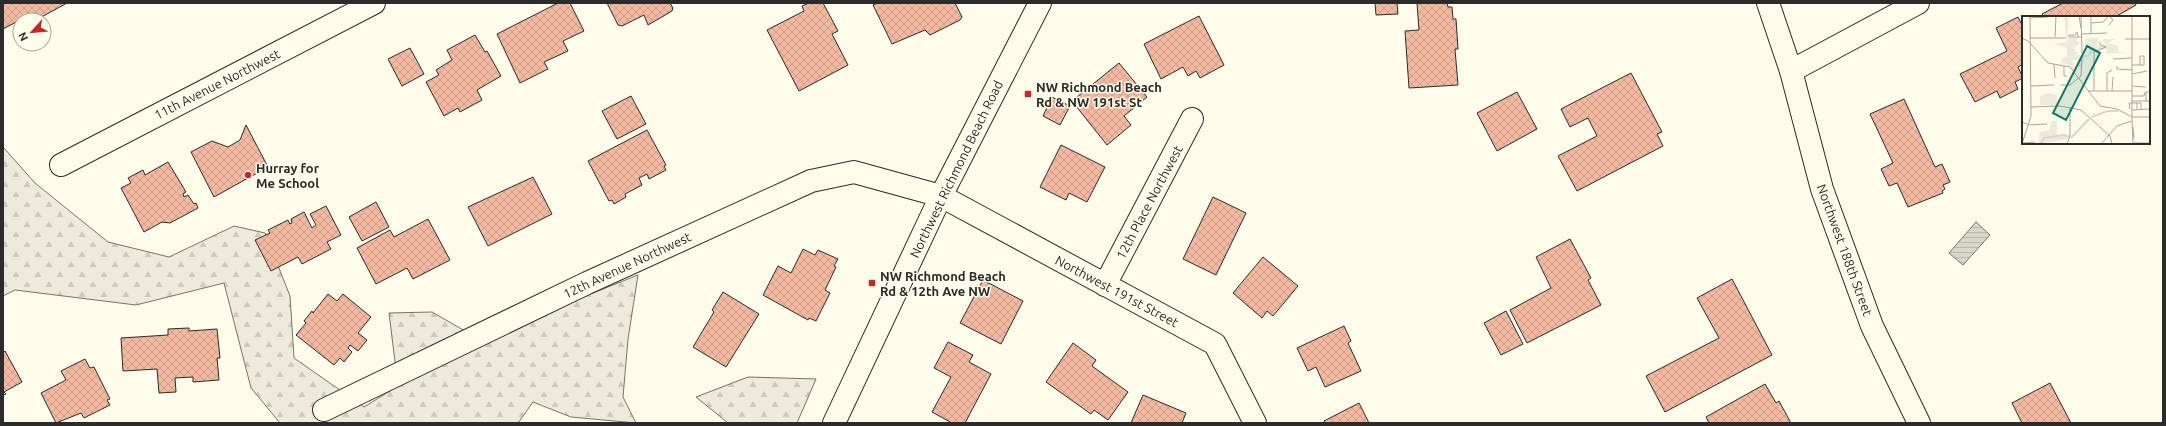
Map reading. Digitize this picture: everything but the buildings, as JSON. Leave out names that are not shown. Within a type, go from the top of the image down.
[{"type":"street","name":"11th Avenue Northwest","points":[[61,165],[374,3]]},
{"type":"street","name":"Northwest Richmond Beach Road","points":[[834,423],[941,196],[1040,3]]},
{"type":"street","name":"Northwest 188th Street","points":[[1768,3],[1791,71],[1822,189],[1870,318],[1919,423]]},
{"type":"street","points":[[1791,71],[1918,3]]},
{"type":"street","name":"12th Place Northwest","points":[[1105,285],[1192,120]]},
{"type":"street","name":"12th Avenue Northwest","points":[[324,410],[587,283],[810,181],[854,172],[941,196]]},
{"type":"street","name":"Northwest 191st Street","points":[[941,196],[1215,344],[1255,423]]},
{"type":"green space","points":[[3,147],[35,183],[108,242],[169,257],[234,226],[265,233],[290,296],[294,358],[364,407],[398,386],[389,313],[432,312],[486,343],[543,313],[638,275],[628,339],[623,397],[636,423],[571,417],[533,402],[518,423],[280,423],[251,388],[224,283],[136,305],[15,290],[3,296]]},
{"type":"green space","points":[[748,377],[816,379],[797,423],[728,423],[696,397]]},
{"type":"shaded area","points":[[1976,222],[1990,235],[1963,265],[1949,253]]},
{"type":"place","name":"NW Richmond Beach Rd & NW 191st St","points":[[1028,94]]},
{"type":"place","name":"Hurray for Me School","points":[[248,175]]},
{"type":"place","name":"NW Richmond Beach Rd & 12th Ave NW","points":[[872,283]]}]
